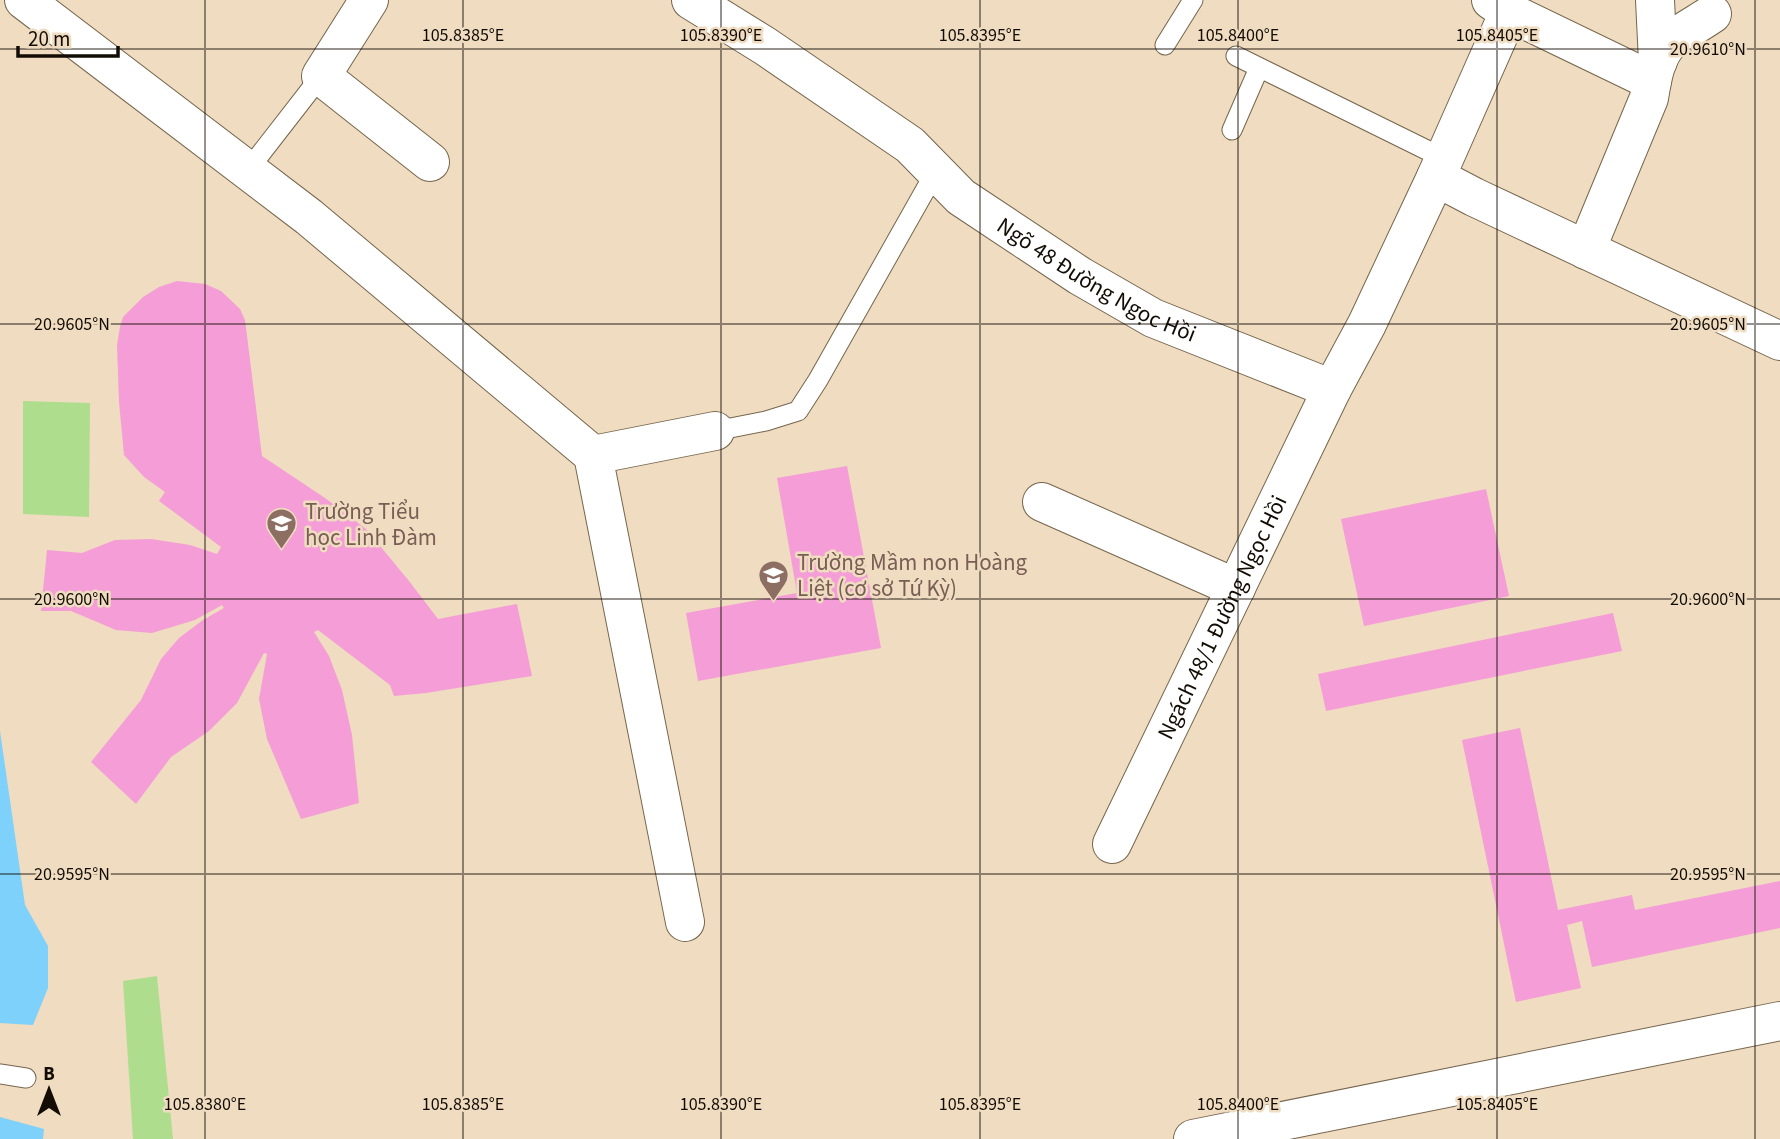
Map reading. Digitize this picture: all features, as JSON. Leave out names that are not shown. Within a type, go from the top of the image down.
[{"type":"street","points":[[24,0],[320,226],[593,455],[685,922]]},
{"type":"street","points":[[369,0],[321,76],[430,162]]},
{"type":"street","name":"Ngõ 48 Đường Ngọc Hồi","points":[[691,0],[765,46],[909,145],[961,197],[1080,276],[1153,318],[1332,389]]},
{"type":"street","points":[[1586,250],[1649,97],[1659,62],[1655,0]]},
{"type":"street","points":[[1332,389],[1367,324],[1440,167],[1500,6],[1659,62]]},
{"type":"street","points":[[1659,62],[1712,15]]},
{"type":"street","points":[[1440,167],[1474,197],[1780,341]]},
{"type":"street","name":"Ngách 48/1 Đường Ngọc Hồi","points":[[1112,844],[1332,389]]},
{"type":"street","points":[[593,455],[715,431]]},
{"type":"street","points":[[1042,502],[1236,588]]},
{"type":"street","points":[[1193,1139],[1780,1021]]},
{"type":"lane","points":[[1165,45],[1193,0]]},
{"type":"lane","points":[[1236,56],[1440,167]]},
{"type":"lane","points":[[1231,130],[1259,68]]},
{"type":"lane","points":[[248,170],[321,76]]},
{"type":"lane","points":[[715,431],[766,421],[798,411],[936,171]]},
{"type":"lane","points":[[0,1074],[26,1078]]},
{"type":"green space","points":[[23,401],[90,403],[89,517],[23,514]]},
{"type":"green space","points":[[157,976],[173,1139],[133,1139],[123,981]]},
{"type":"water","points":[[0,731],[25,905],[48,946],[48,988],[33,1025],[0,1023]]},
{"type":"water","points":[[0,1117],[44,1129],[43,1139],[0,1139]]},
{"type":"building","points":[[177,281],[205,284],[221,291],[240,309],[245,320],[262,456],[366,529],[438,619],[517,604],[532,676],[426,693],[394,696],[390,685],[318,630],[314,632],[329,656],[342,690],[352,735],[359,803],[301,819],[267,739],[259,699],[267,654],[264,653],[237,703],[209,731],[171,757],[136,804],[91,762],[141,700],[161,659],[179,638],[224,608],[222,605],[195,620],[152,633],[116,630],[71,611],[41,611],[47,550],[82,553],[115,540],[151,539],[190,545],[217,554],[221,547],[159,501],[165,492],[144,477],[124,455],[117,345],[123,317],[143,297],[159,287]]},
{"type":"building","points":[[847,466],[881,648],[698,681],[686,613],[797,593],[777,478]]},
{"type":"building","points":[[1486,489],[1509,596],[1364,626],[1341,519]]},
{"type":"building","points":[[1613,613],[1622,651],[1326,711],[1318,674]]},
{"type":"building","points":[[1520,728],[1558,910],[1632,895],[1635,910],[1780,881],[1780,928],[1592,967],[1582,921],[1567,925],[1581,988],[1516,1002],[1462,740]]},
{"type":"place","name":"Trường Tiểu học Linh Đàm","points":[[282,551]]},
{"type":"place","name":"Trường Mầm non Hoàng Liệt (cơ sở Tứ Kỳ)","points":[[774,602]]}]
